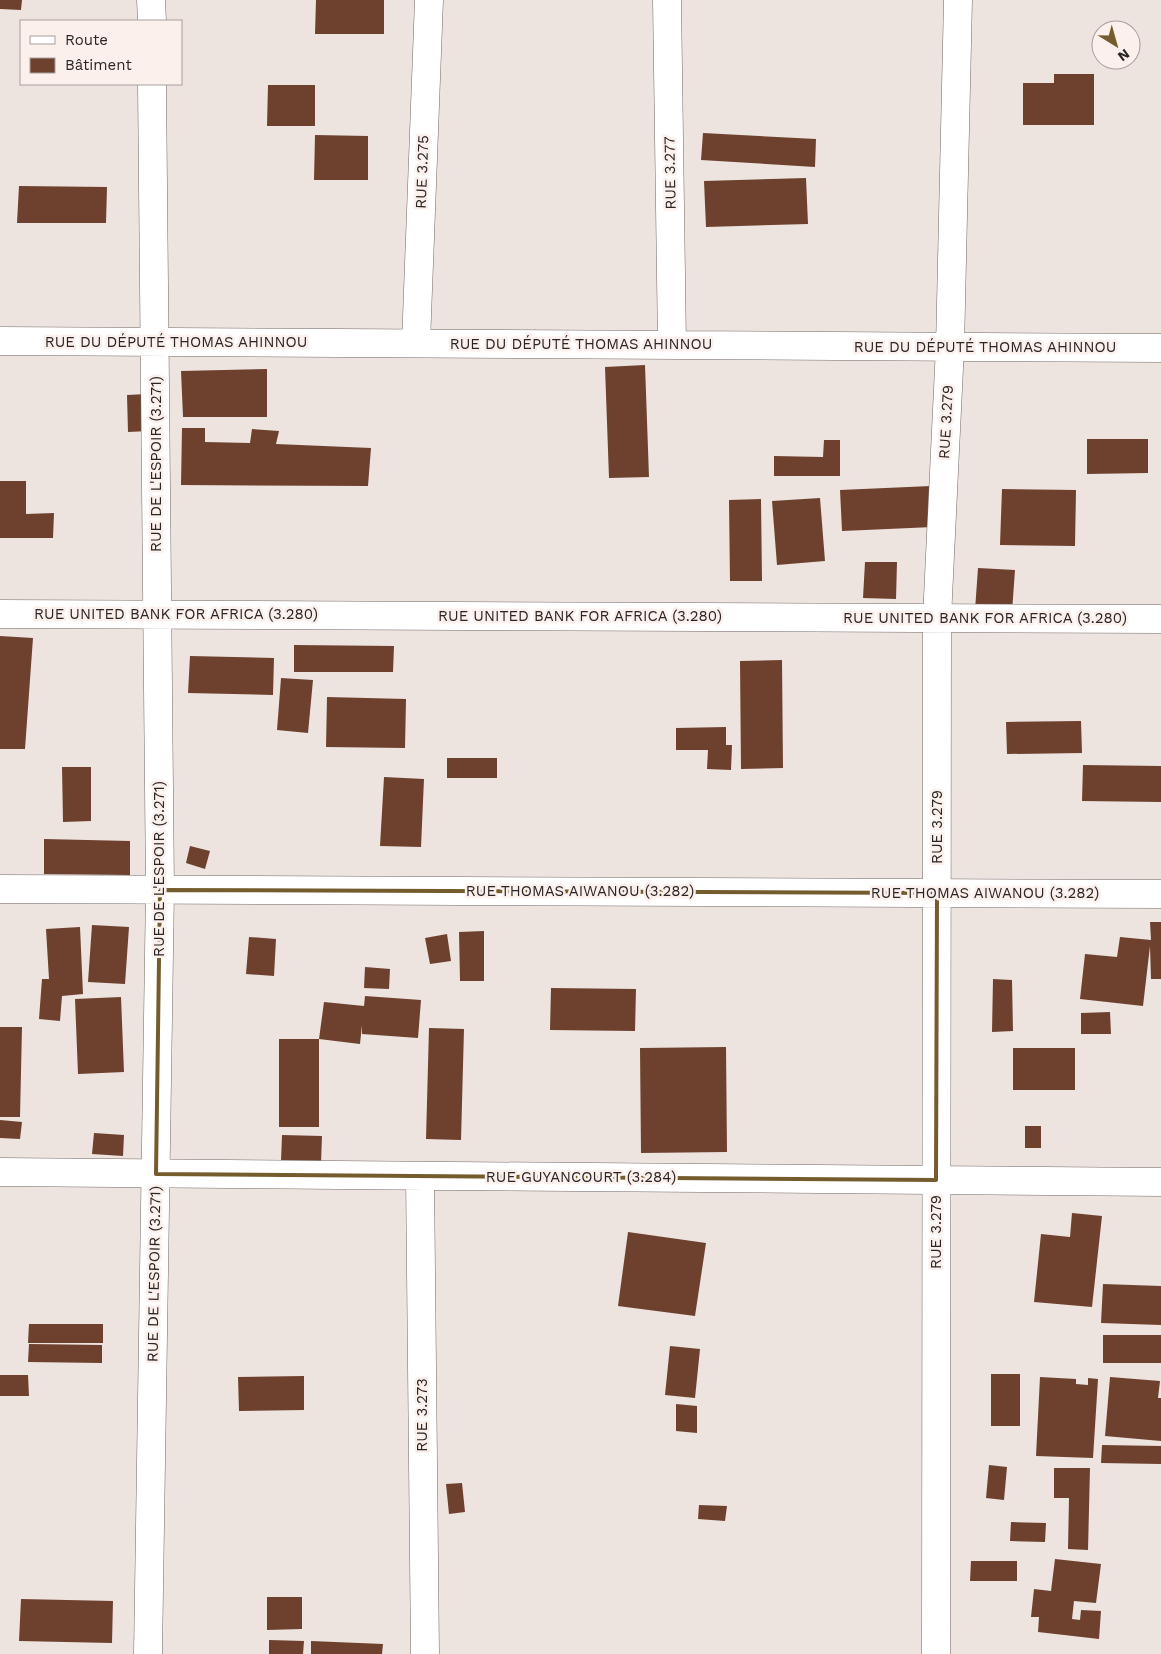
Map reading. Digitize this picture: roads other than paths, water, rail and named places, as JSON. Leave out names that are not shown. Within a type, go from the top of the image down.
[{"type":"street","points":[[151,0],[152,20]]},
{"type":"street","name":"RUE 3.275","points":[[416,343],[429,0]]},
{"type":"street","name":"RUE 3.277","points":[[667,0],[672,345]]},
{"type":"street","name":"RUE 3.279","points":[[936,1654],[937,618],[950,347],[958,0]]},
{"type":"street","name":"RUE DE L'ESPOIR (3.271)","points":[[148,1654],[160,890],[152,85]]},
{"type":"street","name":"RUE DU DÉPUTÉ THOMAS AHINNOU","points":[[0,341],[1161,348]]},
{"type":"street","name":"RUE UNITED BANK FOR AFRICA (3.280)","points":[[0,614],[1161,619]]},
{"type":"street","name":"RUE THOMAS AIWANOU (3.282)","points":[[0,889],[1161,894]]},
{"type":"street","name":"RUE GUYANCOURT (3.284)","points":[[0,1172],[1161,1182]]},
{"type":"street","name":"RUE 3.273","points":[[420,1176],[425,1654]]}]
